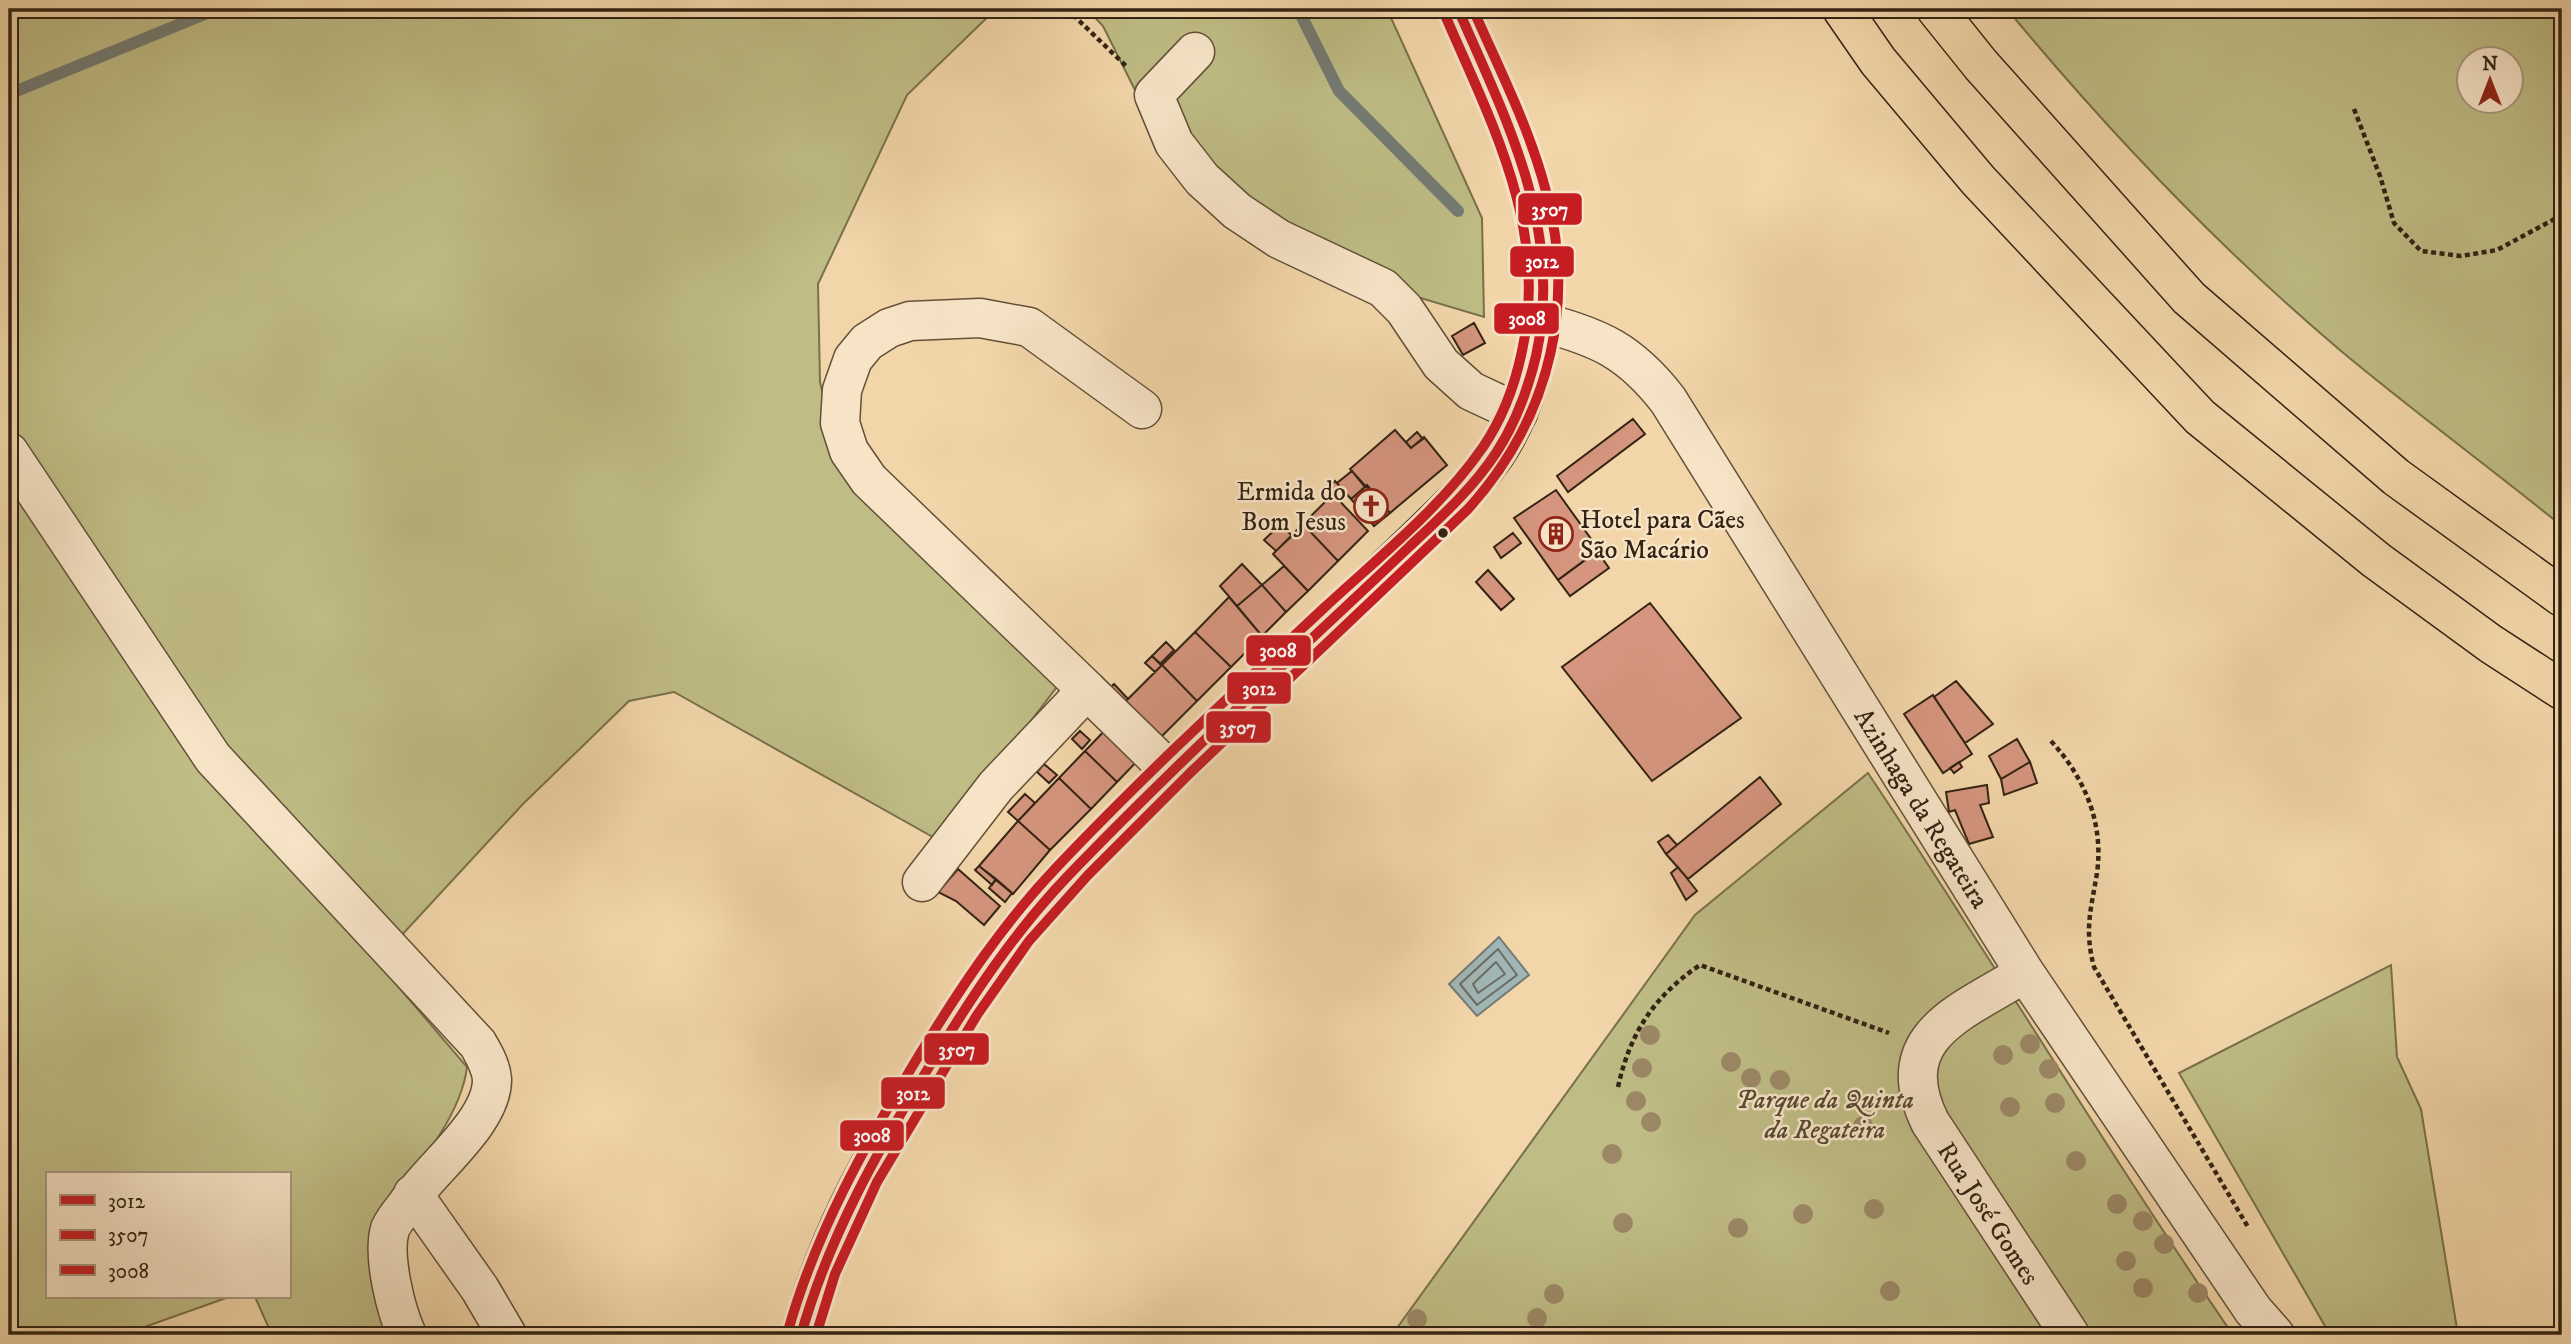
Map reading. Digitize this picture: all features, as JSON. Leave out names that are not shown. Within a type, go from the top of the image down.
[{"type":"main road","points":[[801,1335],[824,1263],[847,1208],[890,1128],[978,987],[1018,933],[1064,879],[1171,772],[1458,499],[1486,468],[1518,413],[1531,377],[1541,322],[1544,275],[1536,208],[1515,145],[1458,9]]},
{"type":"main road","points":[[1842,9],[1878,61],[1978,180],[2200,417],[2376,560],[2491,644],[2562,690]]},
{"type":"main road","points":[[1936,9],[1981,65],[2189,298],[2396,477],[2562,597]]},
{"type":"main road","points":[[2491,644],[2562,709]]},
{"type":"street","points":[[1195,52],[1154,94],[1174,143],[1202,179],[1237,211],[1279,239],[1383,288],[1404,309],[1441,364],[1471,391],[1518,413]]},
{"type":"street","points":[[1142,409],[1029,327],[980,318],[910,321],[889,328],[867,342],[853,359],[842,390],[840,422],[849,451],[869,480],[1171,772]]},
{"type":"street","name":"Azinhaga da Regateira","points":[[1541,322],[1592,336],[1618,350],[1648,374],[1668,400],[2025,973],[2253,1310],[2275,1335]]},
{"type":"street","points":[[9,452],[213,758],[478,1044],[489,1063],[492,1080],[488,1103],[413,1194],[390,1230],[390,1270],[400,1320],[407,1335]]},
{"type":"street","points":[[922,882],[996,786],[1087,690]]},
{"type":"street","name":"Rua José Gomes","points":[[2025,973],[1940,1027],[1924,1044],[1916,1069],[1919,1098],[1930,1122],[2070,1335]]},
{"type":"street","points":[[413,1194],[480,1289],[507,1335]]},
{"type":"path","points":[[1067,9],[1154,94]]},
{"type":"path","points":[[2354,109],[2380,176],[2394,223],[2421,251],[2461,256],[2497,250],[2562,215]]},
{"type":"path","points":[[2051,741],[2078,776],[2095,821],[2098,858],[2087,917],[2088,942],[2094,967],[2255,1238]]},
{"type":"path","points":[[1618,1087],[1624,1061],[1645,1015],[1677,981],[1700,965],[1890,1034]]},
{"type":"green space","points":[[9,9],[996,9],[907,95],[818,284],[820,382],[840,461],[1059,684],[940,841],[674,692],[629,701],[523,804],[400,937],[229,758],[9,436]]},
{"type":"green space","points":[[1087,9],[1387,9],[1482,218],[1484,317],[1357,279],[1166,152],[1103,26]]},
{"type":"green space","points":[[2007,9],[2562,9],[2562,526],[2368,373],[2296,312],[2208,230],[2085,99]]},
{"type":"green space","points":[[9,474],[337,915],[467,1067],[463,1087],[445,1127],[378,1218],[400,1335],[272,1335],[255,1298],[290,1298],[290,1172],[46,1172],[46,1298],[226,1298],[122,1335],[9,1335]]},
{"type":"green space","name":"Parque da Quinta da Regateira","points":[[1868,773],[2140,1196],[2233,1335],[1392,1335],[1695,915]]},
{"type":"green space","points":[[2391,965],[2397,1057],[2421,1109],[2458,1335],[2335,1335],[2325,1326],[2179,1073]]},
{"type":"water","points":[[1499,937],[1529,975],[1477,1016],[1449,984]]},
{"type":"building","points":[[1474,323],[1485,343],[1463,355],[1452,336]]},
{"type":"building","points":[[1633,419],[1645,434],[1568,492],[1557,476]]},
{"type":"building","points":[[1395,430],[1411,448],[1424,437],[1447,465],[1390,513],[1350,469]]},
{"type":"building","points":[[1417,432],[1423,439],[1411,448],[1406,442]]},
{"type":"building","points":[[1352,471],[1365,487],[1351,499],[1337,483]]},
{"type":"building","points":[[1335,481],[1342,489],[1335,495],[1328,488]]},
{"type":"building","name":"Ermida do Bom Jesus","points":[[1367,485],[1390,513],[1374,526],[1351,499]]},
{"type":"building","name":"Hotel para Cães São Macário","points":[[1556,490],[1599,550],[1558,580],[1514,518]]},
{"type":"building","points":[[1333,494],[1368,531],[1338,561],[1303,524]]},
{"type":"building","points":[[1281,524],[1292,536],[1276,551],[1264,540]]},
{"type":"building","points":[[1303,524],[1338,561],[1308,591],[1273,554]]},
{"type":"building","points":[[1513,533],[1521,543],[1501,558],[1494,547]]},
{"type":"building","points":[[1597,551],[1609,568],[1570,596],[1558,580]]},
{"type":"building","points":[[1242,564],[1262,585],[1237,606],[1220,586]]},
{"type":"building","points":[[1284,566],[1308,591],[1286,612],[1262,585]]},
{"type":"building","points":[[1488,570],[1514,599],[1501,610],[1476,582]]},
{"type":"building","points":[[1262,585],[1286,612],[1262,636],[1237,606]]},
{"type":"building","points":[[1229,597],[1262,636],[1231,667],[1195,632]]},
{"type":"building","points":[[1650,603],[1741,718],[1652,781],[1562,667]]},
{"type":"building","points":[[1195,632],[1231,667],[1197,701],[1162,665]]},
{"type":"building","points":[[1166,642],[1174,650],[1160,664],[1152,656]]},
{"type":"building","points":[[1152,656],[1162,665],[1155,672],[1145,663]]},
{"type":"building","points":[[1162,665],[1197,701],[1157,741],[1121,706]]},
{"type":"building","points":[[1956,681],[1993,724],[1965,743],[1934,697]]},
{"type":"building","points":[[1114,684],[1128,699],[1121,706],[1107,691]]},
{"type":"building","points":[[1933,695],[1972,754],[1943,773],[1904,714]]},
{"type":"building","points":[[1111,724],[1143,755],[1117,782],[1085,751]]},
{"type":"building","points":[[1080,731],[1090,740],[1082,749],[1072,739]]},
{"type":"building","points":[[2017,739],[2030,762],[2001,779],[1989,756]]},
{"type":"building","points":[[1085,751],[1117,782],[1091,809],[1059,778]]},
{"type":"building","points":[[1959,762],[1962,767],[1954,773],[1950,768]]},
{"type":"building","points":[[2030,762],[2037,783],[2004,795],[2001,779]]},
{"type":"building","points":[[1044,764],[1057,775],[1049,783],[1037,772]]},
{"type":"building","points":[[1760,777],[1781,804],[1688,879],[1666,854]]},
{"type":"building","points":[[1059,778],[1091,809],[1050,850],[1018,821]]},
{"type":"building","points":[[1987,785],[1989,803],[1980,805],[1993,837],[1969,844],[1955,810],[1949,812],[1946,792]]},
{"type":"building","points":[[1025,794],[1035,803],[1018,821],[1008,812]]},
{"type":"building","points":[[1018,821],[1050,850],[1013,894],[979,866]]},
{"type":"building","points":[[1668,835],[1677,845],[1666,854],[1658,842]]},
{"type":"building","points":[[979,866],[996,879],[992,885],[975,870]]},
{"type":"building","points":[[1678,867],[1697,891],[1686,900],[1671,873]]},
{"type":"building","points":[[958,869],[1000,906],[984,925],[956,901],[938,892]]},
{"type":"building","points":[[996,879],[1012,893],[1005,902],[989,888]]},
{"type":"waterway","points":[[9,94],[217,9]]},
{"type":"waterway","points":[[1298,9],[1339,91],[1458,211]]},
{"type":"transit line","name":"3012","points":[[801,1335],[825,1264],[873,1164],[909,1099],[960,1017],[1028,922],[1066,878],[1171,772],[1456,502],[1487,466],[1515,418],[1536,356],[1543,310],[1543,264],[1537,220],[1512,135],[1458,9]]},
{"type":"transit line","name":"3507","points":[[816,1335],[835,1274],[877,1182],[977,1015],[1029,941],[1088,875],[1190,773],[1468,509],[1497,473],[1520,435],[1538,395],[1550,354],[1557,311],[1558,267],[1553,222],[1535,155],[1473,9]]},
{"type":"transit line","name":"3008","points":[[788,1331],[799,1294],[827,1224],[861,1156],[949,1007],[1017,913],[1055,869],[1154,769],[1429,511],[1483,447],[1502,413],[1516,376],[1528,306],[1528,262],[1522,220],[1497,137],[1445,15]]},
{"type":"place","name":"Ermida do Bom Jesus","points":[[1371,506]]},
{"type":"place","name":"Hotel para Cães São Macário","points":[[1556,534]]}]
